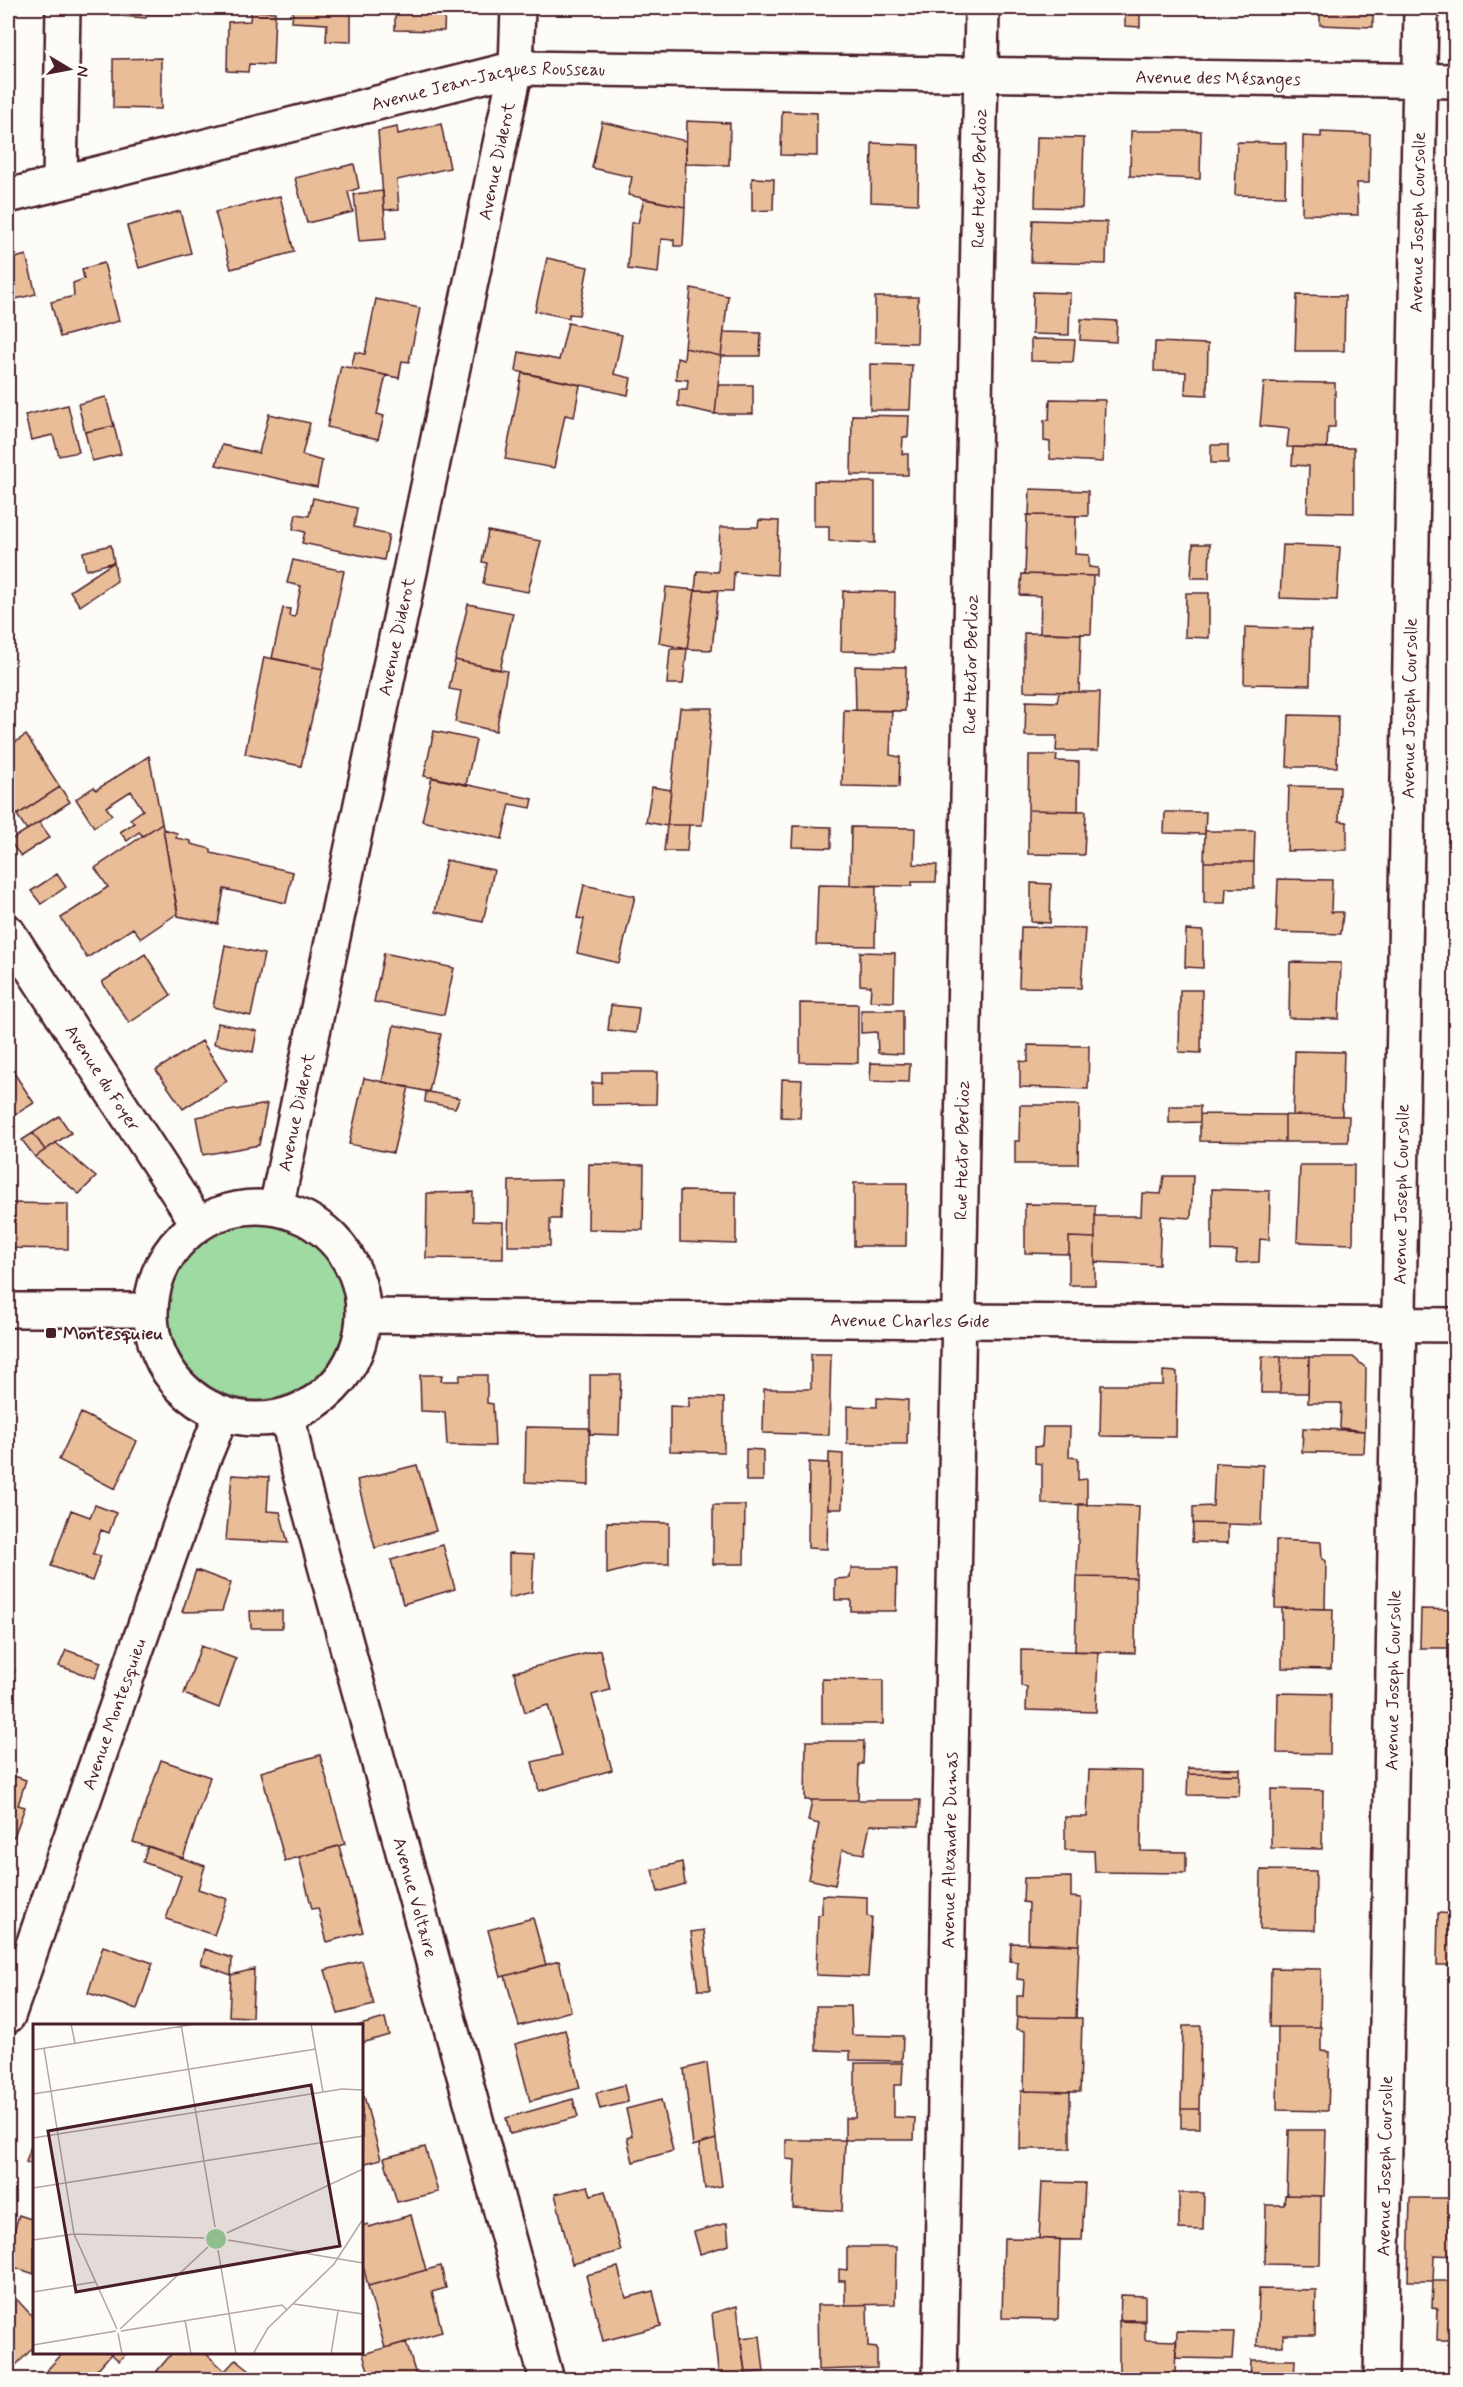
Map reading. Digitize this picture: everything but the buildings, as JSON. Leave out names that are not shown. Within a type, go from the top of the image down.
[{"type":"street","points":[[60,182],[63,8]]},
{"type":"street","name":"Avenue Diderot","points":[[276,1208],[516,68],[518,8]]},
{"type":"street","name":"Rue Hector Berlioz","points":[[959,1321],[982,8]]},
{"type":"street","name":"Avenue Joseph Coursolle","points":[[1381,2379],[1421,8]]},
{"type":"street","name":"Avenue Jean-Jacques Rousseau","points":[[8,196],[516,68],[980,75]]},
{"type":"street","name":"Avenue des Mésanges","points":[[980,75],[1455,81]]},
{"type":"street","name":"Avenue du Foyer","points":[[8,932],[198,1224]]},
{"type":"street","points":[[249,1206],[276,1208],[305,1217],[329,1235],[348,1258],[360,1286],[363,1316],[357,1348],[341,1378],[318,1401],[288,1416],[255,1420],[222,1414],[192,1398],[168,1374],[154,1343],[150,1310],[156,1276],[173,1247],[198,1224],[222,1212],[249,1206]]},
{"type":"street","points":[[8,1310],[150,1310]]},
{"type":"street","name":"Avenue Charles Gide","points":[[363,1316],[1455,1324]]},
{"type":"street","name":"Avenue Alexandre Dumas","points":[[940,2379],[959,1321]]},
{"type":"street","name":"Avenue Montesquieu","points":[[8,2016],[203,1460],[222,1414]]},
{"type":"street","name":"Avenue Voltaire","points":[[288,1416],[297,1463],[547,2379]]},
{"type":"green space","points":[[257,1224],[291,1231],[306,1239],[319,1250],[330,1263],[338,1278],[345,1312],[338,1346],[330,1361],[319,1374],[306,1385],[291,1393],[257,1400],[223,1393],[208,1385],[195,1374],[184,1361],[176,1346],[169,1312],[176,1278],[184,1263],[195,1250],[208,1239],[223,1231]]},
{"type":"place","name":"Montesquieu","points":[[51,1333]]}]
